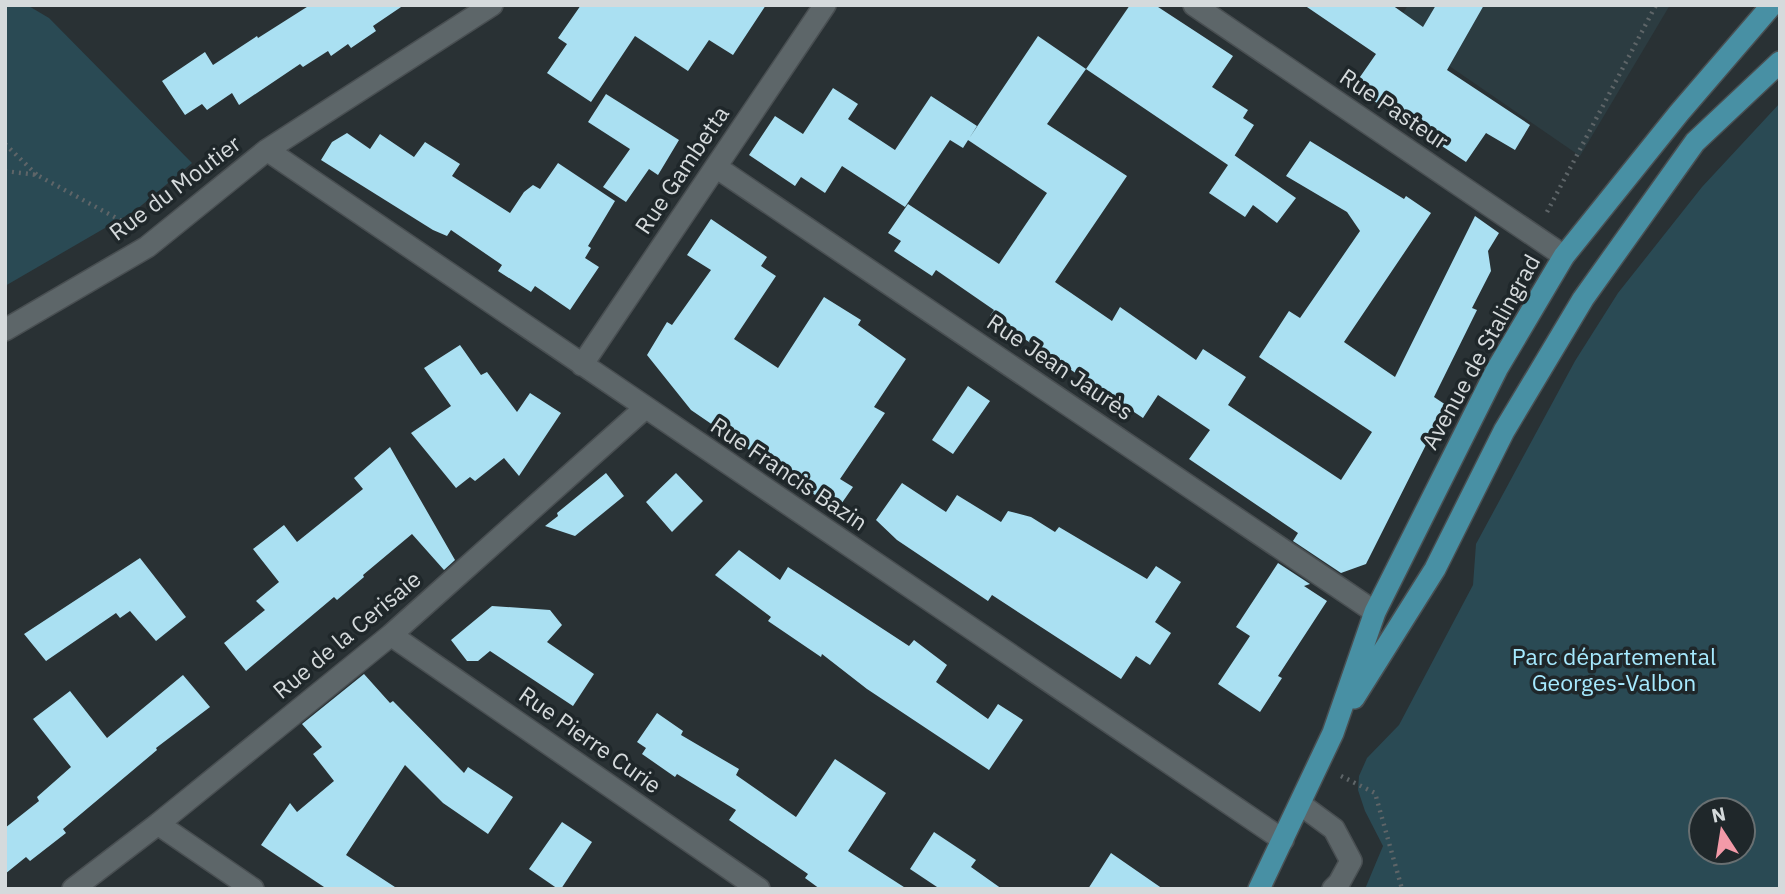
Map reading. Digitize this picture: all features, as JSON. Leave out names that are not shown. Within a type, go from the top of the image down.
[{"type":"main road","name":"Avenue de Stalingrad","points":[[1259,889],[1333,733],[1375,612],[1497,369],[1564,256],[1679,113],[1772,5]]},
{"type":"main road","name":"Avenue de Stalingrad","points":[[1333,733],[1435,569],[1504,431],[1583,299],[1695,142],[1780,62]]},
{"type":"street","name":"Rue du Moutier","points":[[5,330],[147,247],[267,150],[492,5]]},
{"type":"street","name":"Rue Gambetta","points":[[582,365],[825,5]]},
{"type":"street","name":"Rue Pasteur","points":[[1194,5],[1564,256]]},
{"type":"street","name":"Rue Francis Bazin","points":[[267,150],[1283,840]]},
{"type":"street","name":"Rue Jean Jaurès","points":[[716,167],[1375,612]]},
{"type":"street","name":"Rue de la Cerisaie","points":[[73,889],[158,824],[391,635],[645,408]]},
{"type":"street","name":"Rue Pierre Curie","points":[[391,635],[759,889]]},
{"type":"street","points":[[1300,804],[1334,829],[1351,860],[1339,883],[1332,889]]},
{"type":"street","points":[[158,824],[253,889]]},
{"type":"path","points":[[1534,236],[1656,5]]},
{"type":"path","points":[[5,144],[37,175],[131,227],[147,247]]},
{"type":"path","points":[[5,171],[37,175]]},
{"type":"path","points":[[1319,764],[1375,793],[1402,889]]},
{"type":"shaded area","points":[[1408,5],[1670,5],[1580,156],[1394,28]]},
{"type":"green space","points":[[5,5],[27,5],[49,18],[192,163],[136,210],[5,286]]},
{"type":"green space","name":"Parc départemental Georges-Valbon","points":[[1780,103],[1780,889],[1365,889],[1383,846],[1365,811],[1358,790],[1359,776],[1367,758],[1399,725],[1473,585],[1476,544],[1575,361],[1618,293],[1702,187]]},
{"type":"building","points":[[310,5],[404,5],[373,26],[376,31],[351,48],[348,44],[331,56],[328,51],[303,67],[300,64],[239,105],[232,93],[207,110],[202,104],[185,115],[162,81],[205,52],[213,65]]},
{"type":"building","points":[[581,5],[766,5],[733,55],[709,40],[688,71],[635,36],[591,102],[547,73],[567,44],[558,38]]},
{"type":"building","points":[[1130,5],[1155,5],[1233,56],[1212,87],[1248,110],[1243,118],[1254,125],[1235,155],[1296,198],[1277,223],[1253,205],[1245,217],[1209,193],[1228,165],[1086,69]]},
{"type":"building","points":[[1304,5],[1392,5],[1423,27],[1436,5],[1484,5],[1447,70],[1530,125],[1515,150],[1486,133],[1466,162],[1353,87],[1376,54]]},
{"type":"building","points":[[1038,36],[1086,69],[1047,124],[1127,176],[1055,282],[1112,321],[1120,307],[1196,360],[1203,349],[1246,377],[1228,405],[1341,480],[1372,432],[1259,357],[1289,311],[1300,318],[1360,231],[1347,212],[1286,176],[1310,141],[1431,213],[1344,342],[1395,377],[1475,216],[1499,233],[1488,251],[1491,271],[1472,308],[1477,310],[1434,397],[1446,405],[1366,564],[1341,573],[1293,541],[1298,533],[1189,459],[1210,430],[1158,395],[1143,418],[990,316],[994,310],[936,270],[932,276],[894,251],[901,241],[888,233],[908,204],[999,264],[1047,193],[968,140]]},
{"type":"building","points":[[833,88],[858,104],[848,119],[895,150],[931,96],[977,126],[963,148],[950,140],[905,207],[842,166],[825,193],[801,177],[795,186],[749,155],[775,116],[803,134]]},
{"type":"building","points":[[606,94],[679,140],[658,175],[649,169],[626,202],[603,187],[630,149],[588,122]]},
{"type":"building","points":[[347,133],[370,149],[380,134],[414,157],[425,142],[460,164],[452,176],[510,213],[524,192],[533,185],[540,189],[558,163],[615,201],[588,246],[591,248],[585,258],[599,267],[570,310],[535,286],[531,292],[498,271],[502,265],[451,230],[447,236],[433,230],[321,160],[332,142]]},
{"type":"building","points":[[711,219],[767,257],[761,266],[776,276],[734,339],[778,368],[824,297],[861,320],[858,325],[906,359],[874,407],[885,413],[840,479],[853,487],[837,510],[691,410],[647,355],[667,322],[672,325],[711,270],[687,255]]},
{"type":"building","points":[[460,345],[481,375],[487,372],[517,412],[530,393],[561,413],[519,476],[504,458],[475,481],[470,477],[456,488],[411,433],[451,406],[424,368]]},
{"type":"building","points":[[968,386],[990,401],[953,454],[932,440]]},
{"type":"building","points":[[390,447],[455,560],[444,570],[412,534],[337,600],[334,597],[246,671],[224,643],[265,610],[256,601],[279,582],[253,549],[284,525],[297,542],[363,489],[354,478]]},
{"type":"building","points":[[606,473],[624,496],[575,536],[545,526],[558,516],[557,513]]},
{"type":"building","points":[[676,473],[703,501],[672,532],[646,502]]},
{"type":"building","points":[[902,483],[946,512],[957,495],[1001,522],[1008,511],[1031,517],[1055,532],[1059,527],[1147,579],[1156,566],[1181,582],[1155,622],[1171,633],[1150,665],[1136,656],[1121,679],[992,595],[988,601],[897,540],[876,520]]},
{"type":"building","points":[[739,550],[780,580],[788,567],[909,646],[914,640],[947,665],[936,682],[988,719],[998,704],[1023,720],[989,770],[867,689],[822,654],[821,657],[768,621],[771,617],[715,575]]},
{"type":"building","points":[[140,558],[186,617],[156,641],[130,611],[120,618],[116,613],[46,661],[24,634]]},
{"type":"building","points":[[1278,563],[1310,584],[1304,586],[1327,601],[1278,676],[1282,678],[1260,712],[1218,684],[1250,636],[1236,627]]},
{"type":"building","points":[[492,606],[550,610],[562,625],[547,642],[594,674],[573,706],[490,651],[478,661],[467,661],[451,640]]},
{"type":"building","points":[[364,674],[390,703],[393,701],[464,773],[468,767],[513,797],[488,834],[443,803],[405,765],[346,855],[398,889],[327,889],[261,845],[290,803],[297,812],[334,781],[313,754],[322,747],[302,724]]},
{"type":"building","points":[[183,675],[210,707],[156,748],[157,750],[63,829],[66,833],[30,861],[26,857],[5,874],[5,828],[39,801],[37,797],[71,767],[33,719],[70,691],[107,738]]},
{"type":"building","points":[[657,713],[683,731],[681,735],[739,769],[736,775],[796,817],[835,759],[886,793],[848,851],[907,889],[820,889],[805,878],[808,874],[729,820],[736,810],[677,774],[675,777],[642,754],[646,748],[637,742]]},
{"type":"building","points":[[562,822],[592,842],[561,889],[558,889],[529,869]]},
{"type":"building","points":[[934,832],[976,860],[971,867],[1002,889],[940,889],[910,869]]},
{"type":"building","points":[[1111,853],[1163,889],[1088,889]]}]
